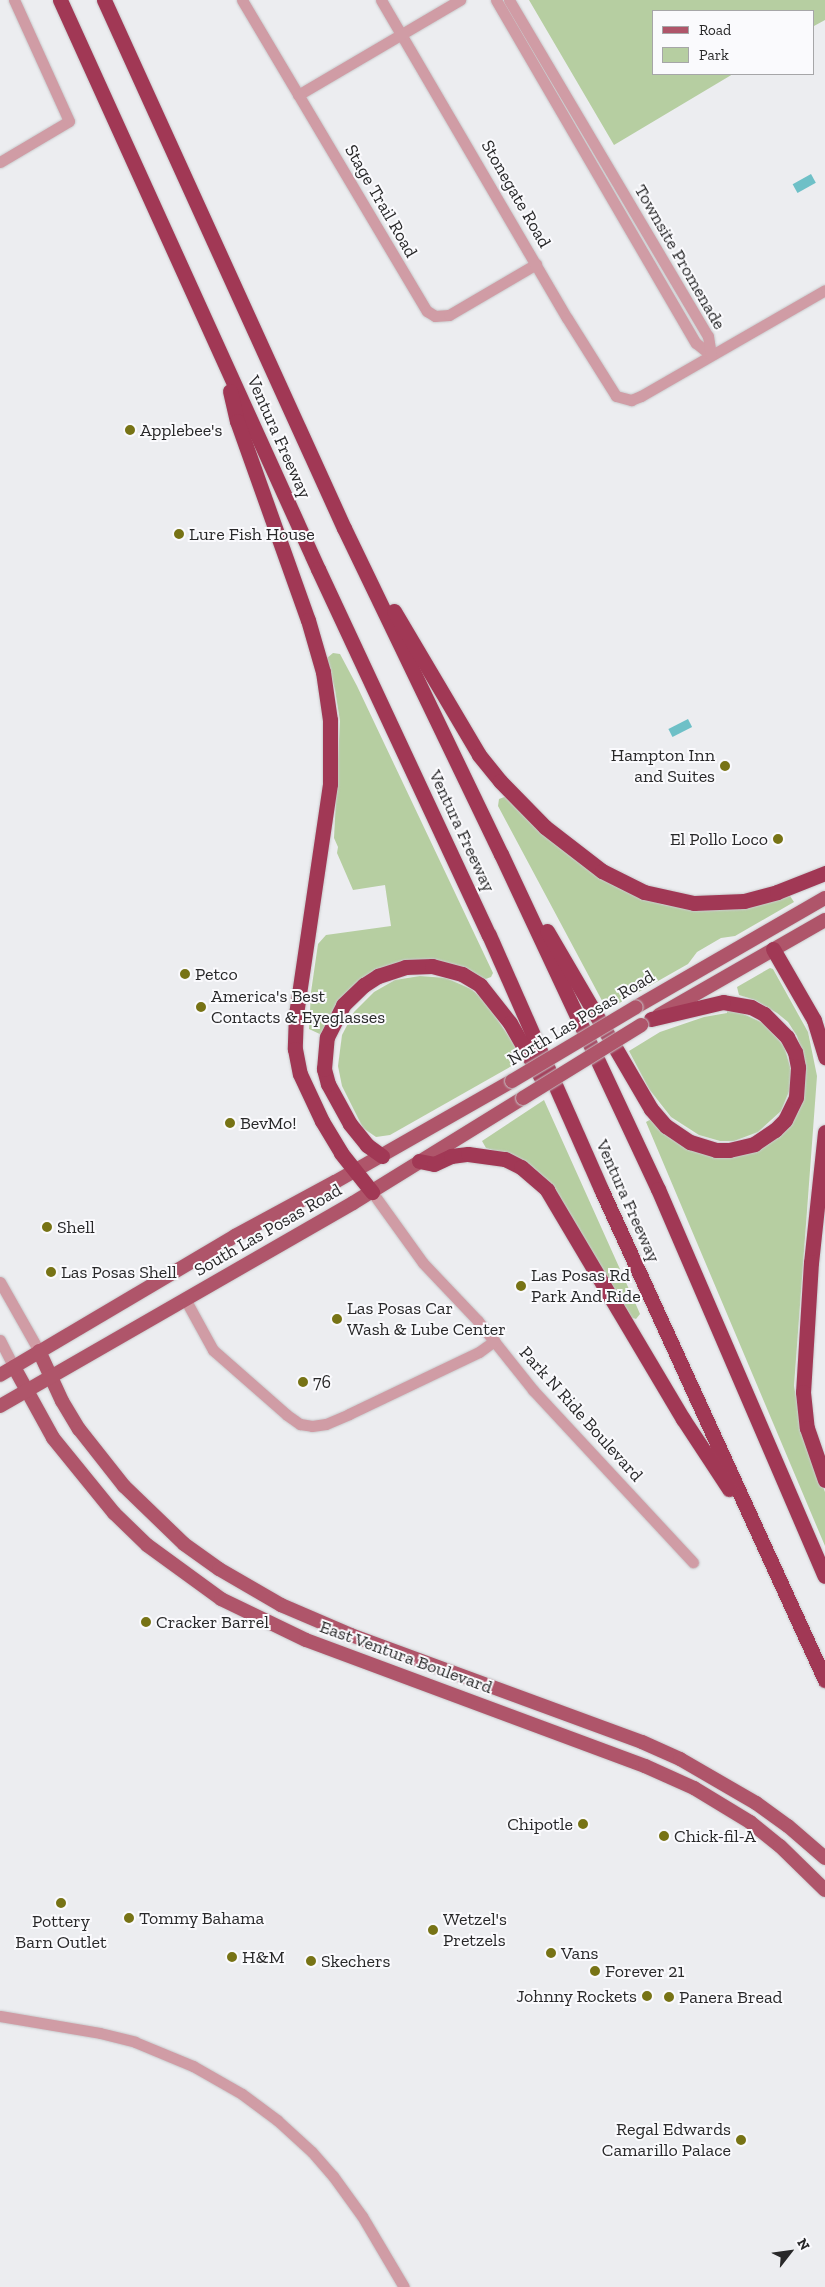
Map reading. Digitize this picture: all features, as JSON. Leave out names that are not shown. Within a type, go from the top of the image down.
[{"type":"highway","name":"Ventura Freeway","points":[[60,0],[318,569],[489,934],[601,1189],[825,1680]]},
{"type":"highway","name":"Ventura Freeway","points":[[104,0],[344,528],[501,854],[658,1188],[825,1576]]},
{"type":"highway","points":[[223,359],[237,421],[308,620],[327,692],[330,720],[330,784],[296,1013],[295,1049],[300,1074],[307,1094],[341,1153],[372,1192]]},
{"type":"highway","points":[[344,528],[479,755],[521,803],[574,851],[602,871],[644,892],[694,902],[727,903],[750,899],[777,892],[825,874]]},
{"type":"highway","points":[[501,854],[651,1109],[666,1126],[690,1142],[716,1150],[729,1150],[754,1144],[775,1130],[785,1120],[796,1097],[798,1066],[795,1052],[787,1037],[764,1014],[751,1007],[723,1002],[646,1022]]},
{"type":"highway","points":[[773,949],[814,1020],[825,1057]]},
{"type":"highway","points":[[382,1156],[358,1135],[328,1084],[324,1069],[327,1037],[343,1005],[364,985],[390,971],[405,967],[432,966],[462,974],[480,985],[495,1000],[529,1055],[601,1189]]},
{"type":"highway","points":[[825,1132],[811,1262],[803,1392],[807,1428],[825,1480]]},
{"type":"highway","points":[[419,1161],[434,1164],[451,1156],[468,1154],[505,1159],[521,1167],[547,1190],[683,1419],[755,1529]]},
{"type":"main road","name":"North Las Posas Road","points":[[356,1171],[825,898]]},
{"type":"main road","name":"North Las Posas Road","points":[[372,1192],[419,1161],[646,1022],[825,920]]},
{"type":"main road","points":[[764,934],[773,949]]},
{"type":"main road","name":"South Las Posas Road","points":[[0,1375],[228,1240],[356,1171]]},
{"type":"main road","name":"South Las Posas Road","points":[[0,1406],[372,1192]]},
{"type":"main road","name":"East Ventura Boulevard","points":[[39,1351],[79,1428],[124,1486],[184,1544],[219,1569],[281,1605],[351,1635],[642,1742],[680,1759],[756,1802],[788,1826],[825,1858]]},
{"type":"main road","name":"East Ventura Boulevard","points":[[14,1366],[53,1438],[114,1513],[147,1545],[221,1599],[310,1642],[645,1766],[694,1788],[750,1822],[780,1846],[825,1890]]},
{"type":"street","points":[[0,162],[70,121],[14,0]]},
{"type":"street","name":"Stage Trail Road","points":[[242,0],[427,311],[435,316],[449,315],[536,264]]},
{"type":"street","name":"Stonegate Road","points":[[381,0],[609,388],[616,396],[626,400],[641,396],[711,355]]},
{"type":"street","points":[[298,95],[460,0]]},
{"type":"street","name":"Townsite Promenade","points":[[496,0],[696,343],[711,355]]},
{"type":"street","name":"Townsite Promenade","points":[[509,0],[708,336],[711,355]]},
{"type":"street","points":[[711,355],[825,290]]},
{"type":"street","name":"Park N Ride Boulevard","points":[[372,1192],[423,1262],[494,1341],[538,1395],[693,1562]]},
{"type":"street","points":[[0,1282],[39,1351]]},
{"type":"street","points":[[185,1299],[214,1350],[287,1415],[300,1424],[312,1426],[326,1424],[349,1414],[479,1352],[494,1341]]},
{"type":"street","points":[[0,1340],[14,1366]]},
{"type":"street","points":[[0,2016],[135,2042],[193,2066],[242,2094],[278,2120],[312,2152],[333,2176],[362,2216],[404,2287]]},
{"type":"green space","points":[[529,0],[825,0],[825,20],[815,25],[815,10],[652,10],[652,75],[731,75],[614,145]]},
{"type":"green space","points":[[333,653],[340,654],[357,686],[493,973],[491,977],[483,980],[392,964],[324,1036],[309,1029],[311,992],[318,944],[326,935],[391,926],[385,885],[353,890],[337,853],[338,847],[334,838],[340,721],[327,658]]},
{"type":"green space","points":[[507,796],[635,896],[664,905],[704,911],[738,909],[790,896],[794,902],[735,936],[721,938],[697,952],[688,964],[607,1010],[498,806],[499,799]]},
{"type":"green space","points":[[770,968],[773,969],[808,1032],[817,1076],[794,1386],[802,1431],[825,1492],[825,1546],[646,1122],[653,1118],[735,1155],[749,1153],[769,1144],[790,1125],[799,1111],[806,1075],[805,1061],[797,1036],[788,1022],[777,1013],[755,1000],[739,995],[737,987]]},
{"type":"green space","points":[[420,976],[446,978],[471,989],[484,1000],[524,1059],[390,1135],[376,1137],[363,1128],[342,1086],[338,1066],[342,1035],[354,1012],[374,992],[395,980]]},
{"type":"green space","points":[[727,1010],[739,1012],[763,1023],[784,1046],[791,1070],[790,1089],[781,1111],[758,1132],[734,1141],[720,1141],[699,1135],[671,1117],[649,1089],[629,1051],[660,1032],[704,1017],[727,1013]]},
{"type":"green space","points":[[544,1100],[640,1314],[636,1319],[630,1317],[556,1192],[535,1169],[516,1157],[486,1148],[482,1141]]},
{"type":"water","points":[[811,174],[816,183],[797,193],[793,184]]},
{"type":"water","points":[[688,719],[692,727],[672,737],[668,729]]},
{"type":"place","name":"Applebee's","points":[[130,430]]},
{"type":"place","name":"Lure Fish House","points":[[179,534]]},
{"type":"place","name":"Hampton Inn and Suites","points":[[725,766]]},
{"type":"place","name":"El Pollo Loco","points":[[778,839]]},
{"type":"place","name":"Petco","points":[[185,974]]},
{"type":"place","name":"America's Best Contacts & Eyeglasses","points":[[201,1007]]},
{"type":"place","name":"BevMo!","points":[[230,1123]]},
{"type":"place","name":"Shell","points":[[47,1227]]},
{"type":"place","name":"Las Posas Shell","points":[[51,1272]]},
{"type":"place","name":"Las Posas Rd Park And Ride","points":[[521,1286]]},
{"type":"place","name":"Las Posas Car Wash & Lube Center","points":[[337,1319]]},
{"type":"place","name":"76","points":[[303,1382]]},
{"type":"place","name":"Cracker Barrel","points":[[146,1622]]},
{"type":"place","name":"Chipotle","points":[[583,1824]]},
{"type":"place","name":"Chick-fil-A","points":[[664,1836]]},
{"type":"place","name":"Pottery Barn Outlet","points":[[61,1903]]},
{"type":"place","name":"Tommy Bahama","points":[[129,1918]]},
{"type":"place","name":"Wetzel's Pretzels","points":[[433,1930]]},
{"type":"place","name":"Vans","points":[[551,1953]]},
{"type":"place","name":"H&M","points":[[232,1957]]},
{"type":"place","name":"Skechers","points":[[311,1961]]},
{"type":"place","name":"Forever 21","points":[[595,1971]]},
{"type":"place","name":"Johnny Rockets","points":[[647,1996]]},
{"type":"place","name":"Panera Bread","points":[[669,1997]]},
{"type":"place","name":"Regal Edwards Camarillo Palace","points":[[741,2140]]}]
